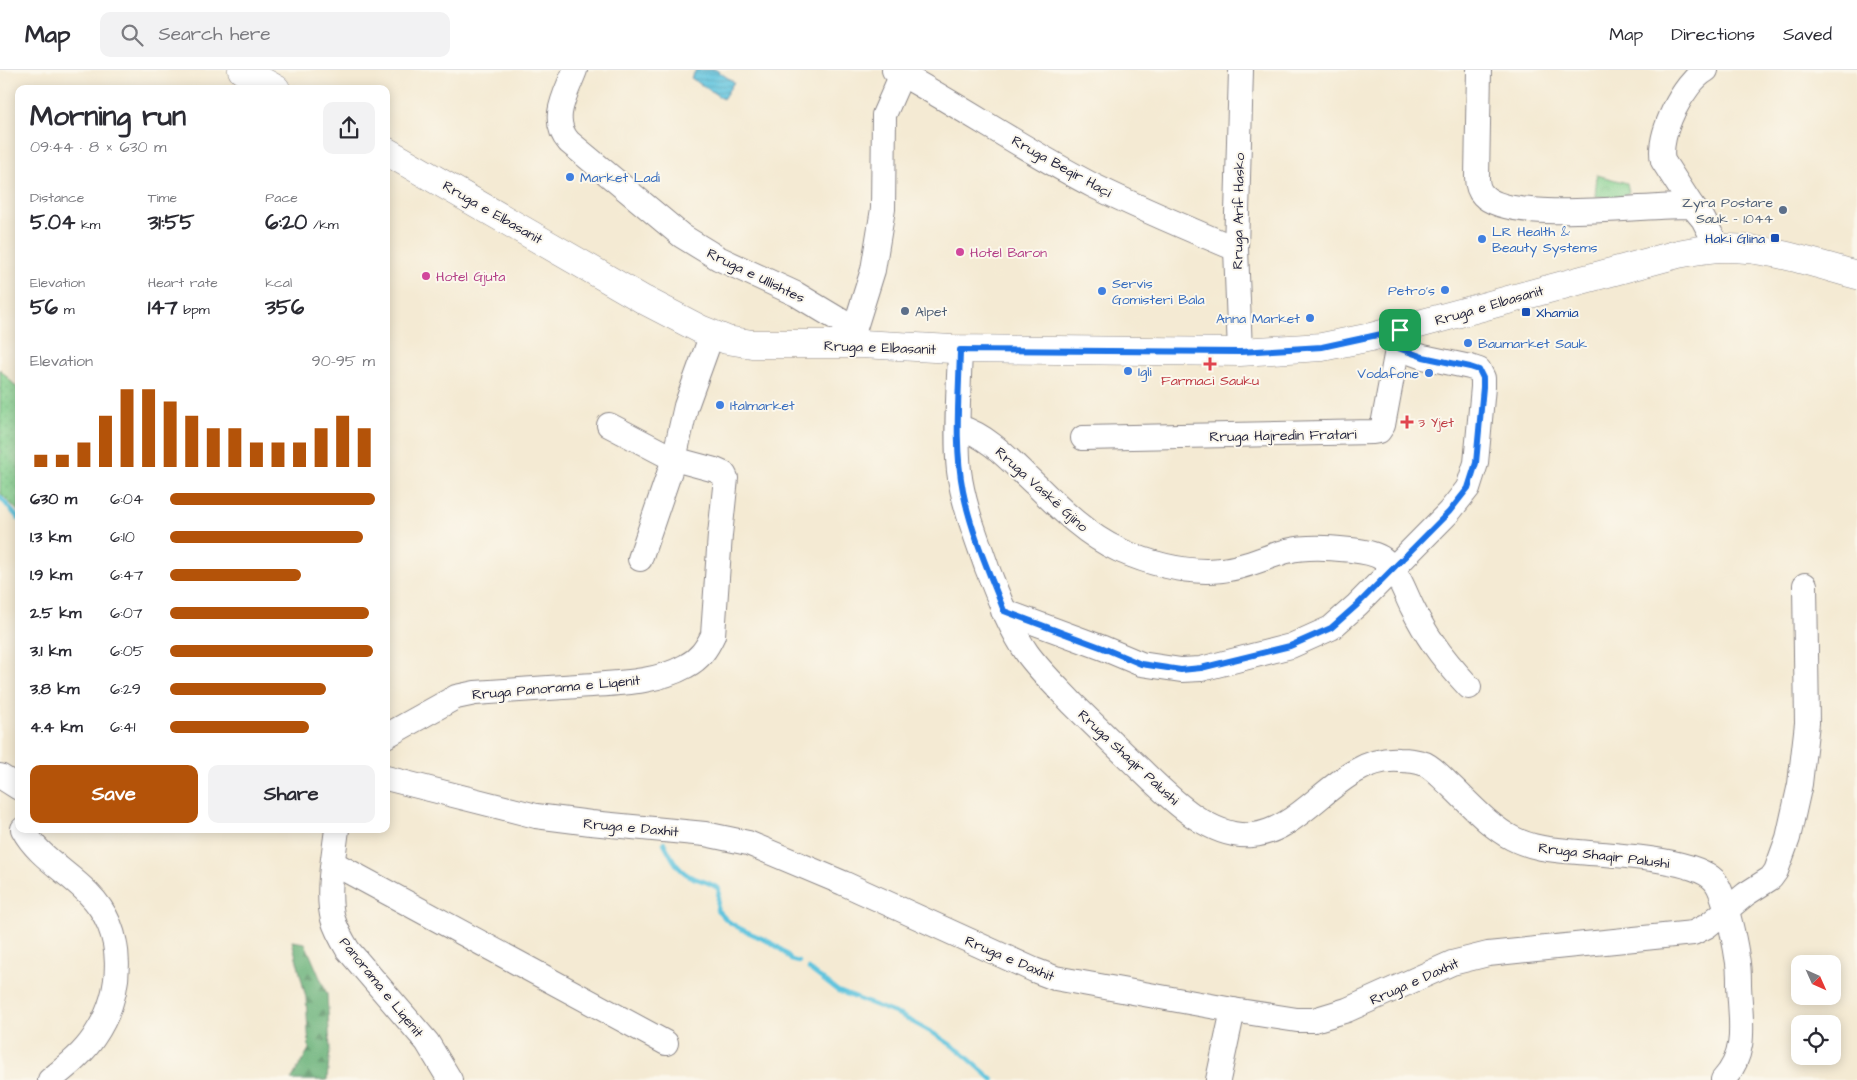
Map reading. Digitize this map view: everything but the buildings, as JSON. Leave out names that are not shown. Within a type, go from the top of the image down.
[{"type":"main road","points":[[242,70],[269,85]]},
{"type":"main road","name":"Rruga e Elbasanit","points":[[390,153],[644,300],[712,334],[728,340],[752,344],[857,339],[960,350],[1240,352],[1322,347],[1399,339],[1678,254],[1718,248],[1797,257],[1857,275]]},
{"type":"street","name":"Rruga e Ullishtes","points":[[575,70],[559,120],[564,136],[570,142],[682,236],[718,258],[796,294],[841,321],[857,339]]},
{"type":"street","name":"Rruga Arif Hasko","points":[[1240,352],[1236,249],[1241,70]]},
{"type":"street","points":[[1479,70],[1476,177],[1477,187],[1483,196],[1518,209],[1578,212],[1692,206]]},
{"type":"street","points":[[1706,70],[1689,84],[1674,109],[1661,152],[1663,161],[1692,206],[1703,219],[1718,248]]},
{"type":"street","points":[[857,339],[883,209],[884,115],[898,72]]},
{"type":"street","name":"Rruga Beqir Haçi","points":[[898,72],[1094,186],[1236,249]]},
{"type":"street","points":[[640,559],[674,459],[686,406],[712,334]]},
{"type":"street","points":[[1004,611],[1141,664],[1181,670],[1201,668],[1292,645],[1331,628],[1357,605],[1449,512],[1468,488],[1476,463],[1483,387],[1483,378],[1479,370],[1423,357],[1399,339]]},
{"type":"street","name":"Rruga Hajredin Fratari","points":[[1083,438],[1379,431],[1383,425],[1399,339]]},
{"type":"street","name":"Rruga Shaqir Palushi","points":[[960,350],[959,468],[963,493],[974,532],[1013,631],[1029,656],[1062,693],[1168,796],[1202,822],[1220,830],[1235,835],[1259,835],[1289,820],[1349,775],[1368,764],[1389,759],[1408,760],[1425,764],[1494,827],[1510,838],[1529,846],[1549,850],[1638,858],[1700,870],[1708,874],[1718,885],[1738,960],[1741,1044],[1734,1074]]},
{"type":"street","name":"Rruga Panorama e Liqenit","points":[[390,734],[456,697],[475,693],[634,682],[674,672],[687,666],[699,658],[707,648],[713,635],[726,478],[724,474],[715,470],[674,459],[609,425]]},
{"type":"street","name":"Rruga Vaskë Gjino","points":[[959,427],[971,430],[999,450],[1044,493],[1094,536],[1118,550],[1158,565],[1186,570],[1221,570],[1253,563],[1288,551],[1320,547],[1372,554],[1382,558],[1393,569],[1433,643],[1469,687]]},
{"type":"street","name":"Rruga e Daxhit","points":[[390,779],[536,816],[705,834],[748,843],[834,879],[1055,978],[1234,1010],[1297,1020],[1314,1020],[1347,1010],[1452,963],[1469,958],[1488,954],[1693,932],[1707,926],[1746,894],[1771,878],[1776,871],[1788,838],[1800,784],[1807,723],[1805,586]]},
{"type":"street","points":[[0,776],[15,785]]},
{"type":"street","points":[[26,833],[34,846],[87,892],[98,904],[107,918],[116,947],[115,985],[103,1022],[93,1039],[80,1054],[50,1080]]},
{"type":"street","name":"Panorama e Liqenit","points":[[337,833],[330,898],[333,917],[339,934],[348,950],[427,1042],[450,1080]]},
{"type":"street","points":[[333,862],[666,1043]]},
{"type":"street","points":[[1218,1080],[1234,1010]]},
{"type":"green space","points":[[1597,175],[1627,183],[1629,192],[1622,197],[1608,198],[1595,196]]},
{"type":"green space","points":[[0,369],[15,386],[15,508],[0,493]]},
{"type":"green space","points":[[292,941],[305,943],[327,994],[330,1049],[327,1080],[291,1080],[309,1049],[306,998]]},
{"type":"water","points":[[696,70],[716,70],[734,82],[723,99],[691,78]]},
{"type":"waterway","points":[[0,497],[15,514]]},
{"type":"waterway","points":[[664,843],[676,864],[684,872],[719,889],[717,910],[727,920],[744,931],[777,946],[791,960],[799,962]]},
{"type":"waterway","points":[[809,969],[838,991],[900,1015],[938,1036],[960,1051],[993,1080]]},
{"type":"place","name":"Market Ladi","points":[[570,177]]},
{"type":"place","name":"Zyra Postare Sauk - 1044","points":[[1783,210]]},
{"type":"place","name":"Haki Glina","points":[[1775,238]]},
{"type":"place","name":"LR Health & Beauty Systems","points":[[1482,239]]},
{"type":"place","name":"Hotel Baron","points":[[960,252]]},
{"type":"place","name":"Hotel Gjuta","points":[[426,276]]},
{"type":"place","name":"Petro's","points":[[1445,290]]},
{"type":"place","name":"Servis Gomisteri Bala","points":[[1102,291]]},
{"type":"place","name":"Alpet","points":[[905,311]]},
{"type":"place","name":"Xhamia","points":[[1526,312]]},
{"type":"place","name":"Anna Market","points":[[1310,318]]},
{"type":"place","name":"Baumarket Sauk","points":[[1468,343]]},
{"type":"place","name":"Farmaci Sauku","points":[[1210,364]]},
{"type":"place","name":"Igli","points":[[1128,371]]},
{"type":"place","name":"Vodafone","points":[[1429,373]]},
{"type":"place","name":"Italmarket","points":[[720,405]]},
{"type":"place","name":"3 Yjet","points":[[1407,422]]},
{"type":"route","points":[[1400,330],[1398,348],[1408,353],[1479,370],[1483,378],[1483,387],[1476,463],[1468,488],[1449,512],[1357,605],[1331,628],[1290,646],[1201,668],[1181,670],[1141,664],[1004,611],[974,532],[963,493],[959,468],[960,350],[1240,352],[1286,350],[1322,347],[1400,330]]}]
